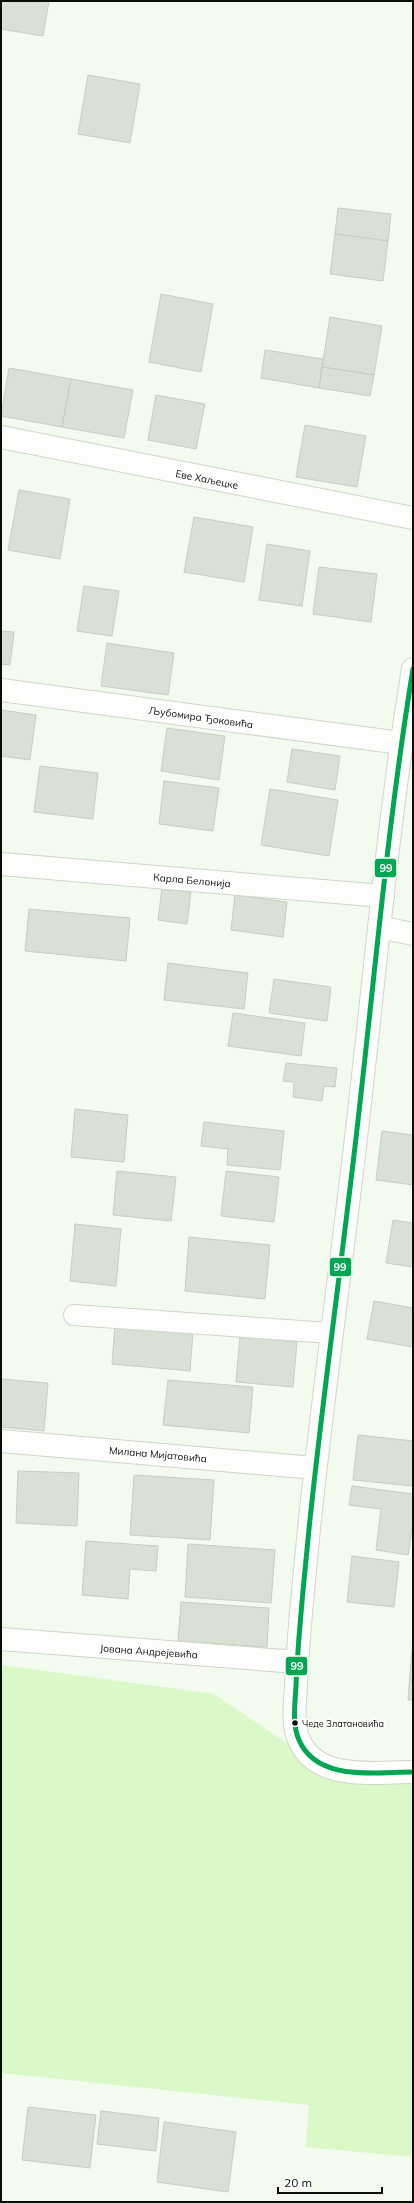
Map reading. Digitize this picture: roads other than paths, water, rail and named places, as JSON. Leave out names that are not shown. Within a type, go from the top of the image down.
[{"type":"street","name":"Еве Хаљецке","points":[[1,437],[413,518]]},
{"type":"street","points":[[413,669],[401,743],[378,927],[351,1180],[330,1333],[315,1468],[297,1662],[295,1717],[298,1738],[309,1758],[326,1768],[340,1771],[413,1772]]},
{"type":"street","name":"Љубомира Ђоковића","points":[[1,690],[401,743]]},
{"type":"street","name":"Карла Белонија","points":[[1,864],[383,896]]},
{"type":"street","points":[[378,927],[413,934]]},
{"type":"street","name":"Милана Мијатовића","points":[[1,1441],[315,1468]]},
{"type":"street","name":"Јована Андрејевића","points":[[1,1639],[297,1662]]},
{"type":"lane","points":[[74,1315],[330,1333]]},
{"type":"place","name":"Чеде Златановића","points":[[295,1723]]}]
